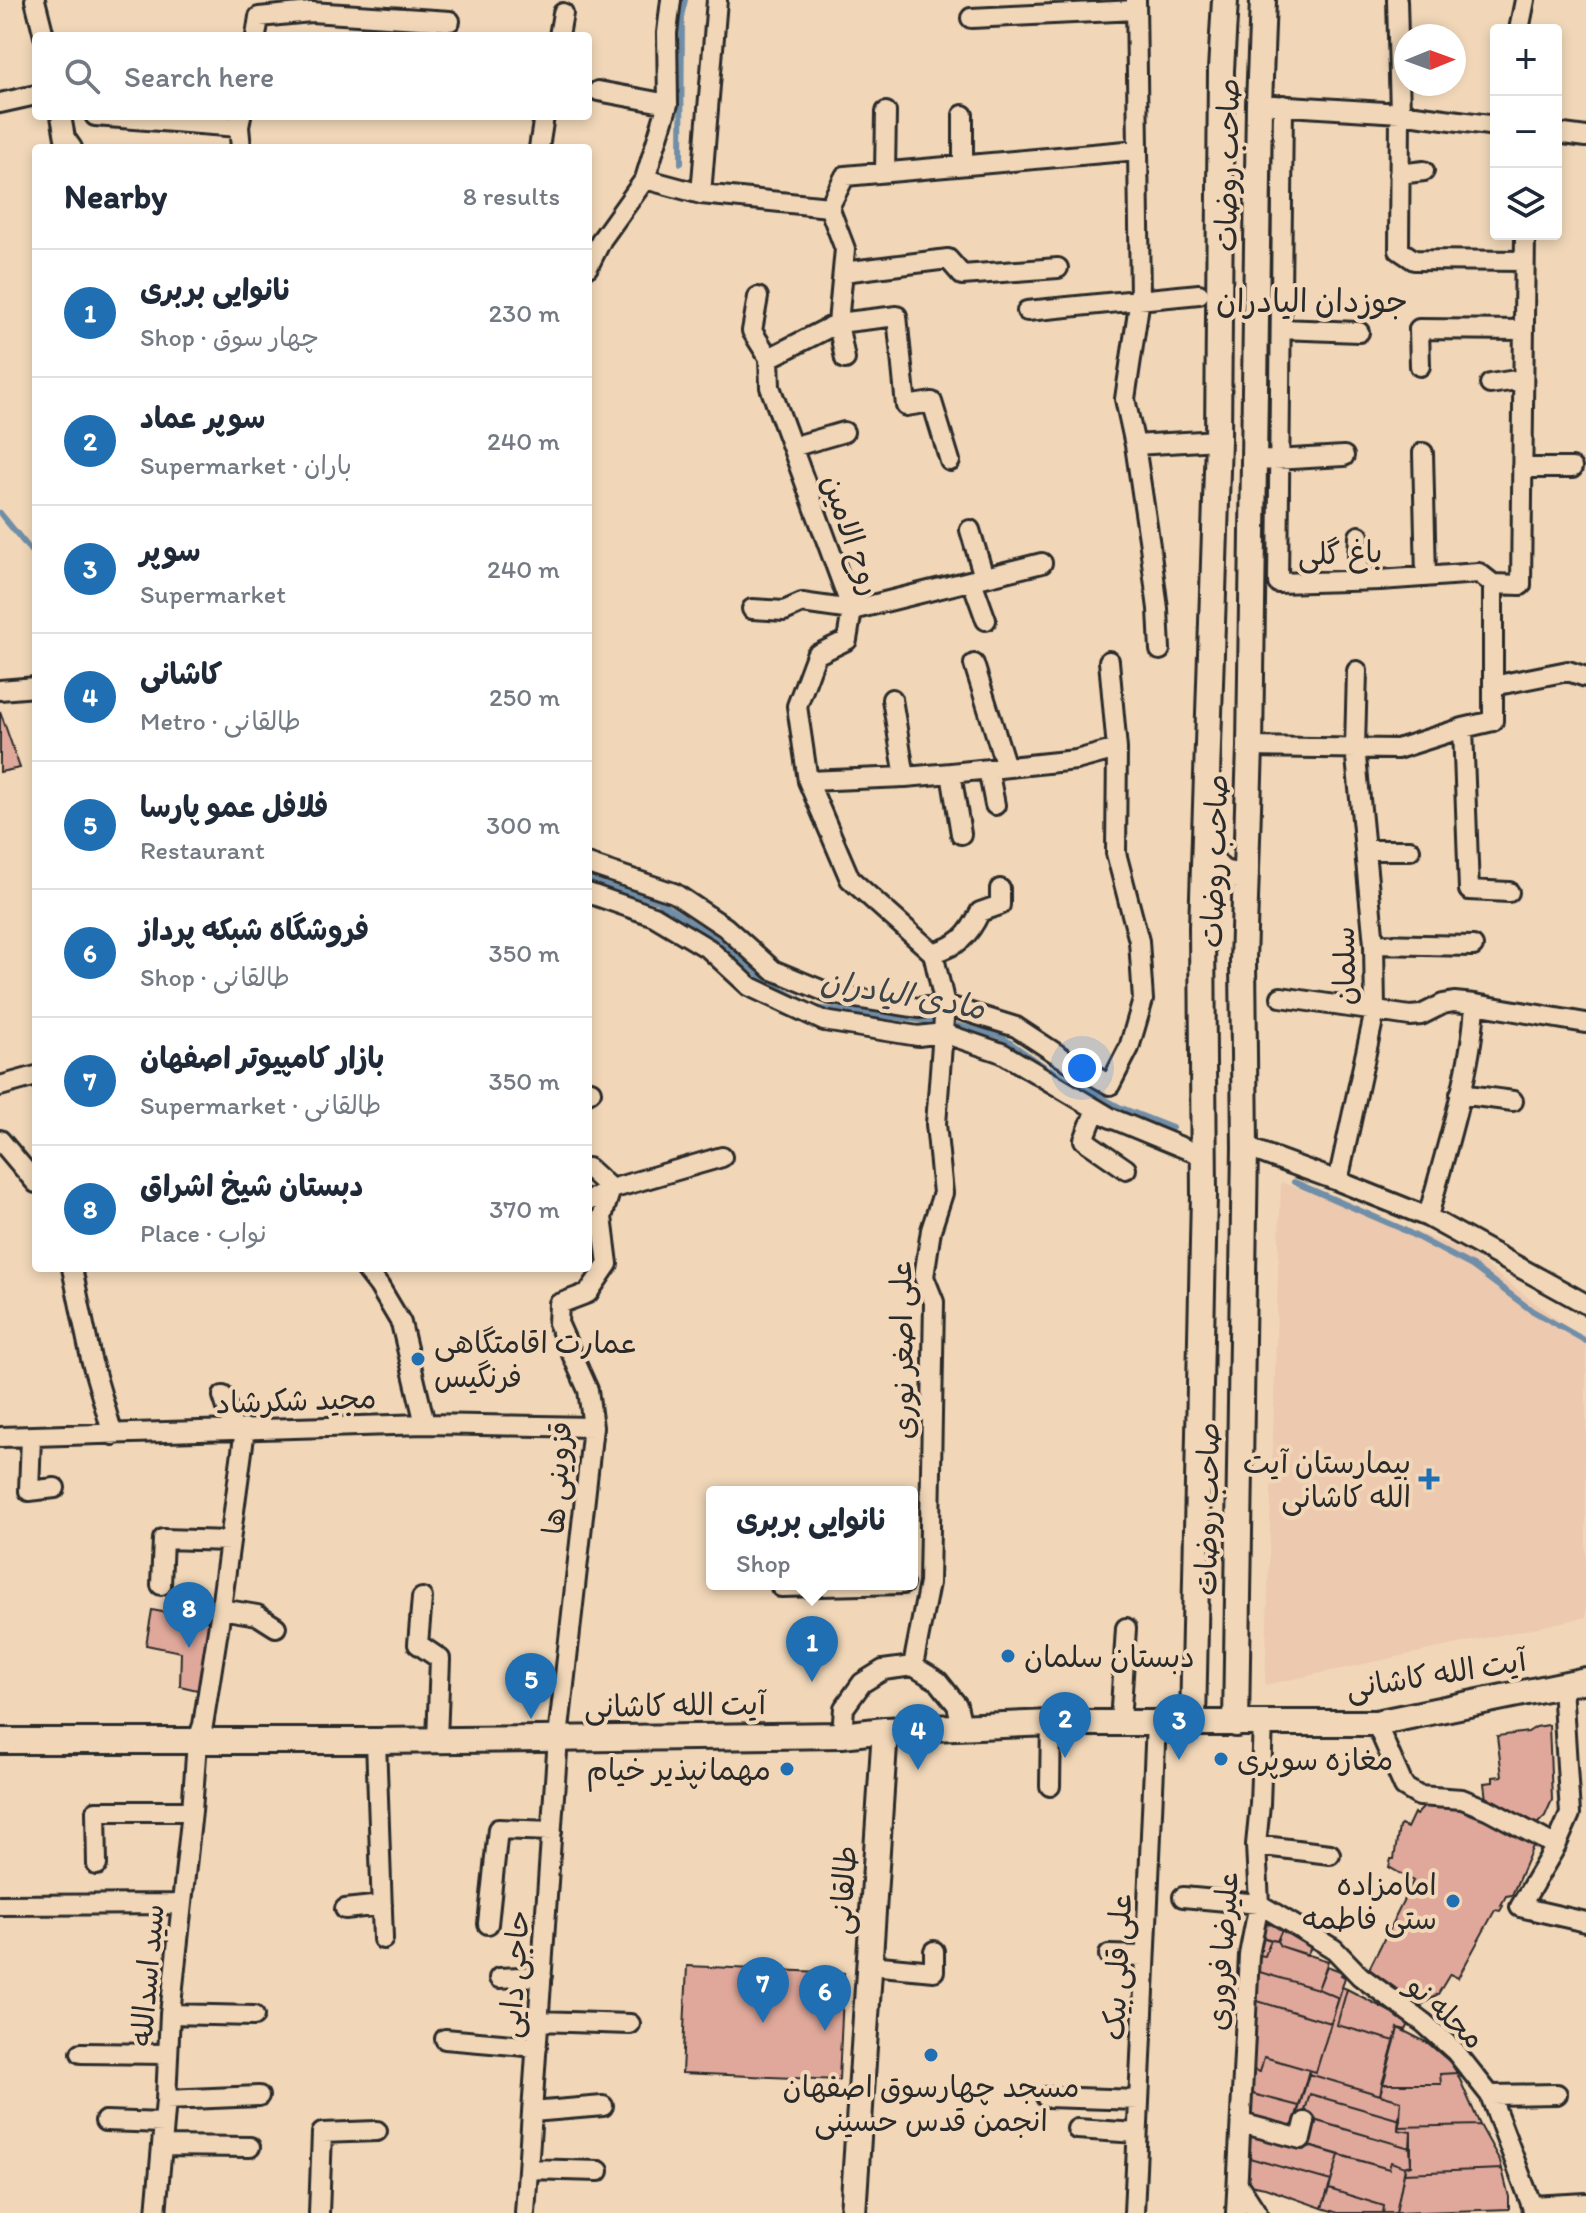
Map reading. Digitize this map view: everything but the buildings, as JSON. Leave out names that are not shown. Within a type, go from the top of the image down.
[{"type":"street","points":[[35,0],[43,32]]},
{"type":"street","points":[[595,236],[645,179],[668,104],[667,33],[671,0]]},
{"type":"street","points":[[701,194],[717,0]]},
{"type":"street","name":"صاحب روضات","points":[[1193,1723],[1203,1156],[1202,927],[1218,440],[1221,70],[1225,0]]},
{"type":"street","name":"صاحب روضات","points":[[1236,1724],[1245,1147],[1243,961],[1250,747],[1263,0]]},
{"type":"street","points":[[1397,0],[1399,250],[1414,260],[1524,261]]},
{"type":"street","points":[[1520,24],[1525,0]]},
{"type":"street","points":[[971,18],[1136,5],[1140,298],[1125,399],[1135,445],[1156,593],[1160,650]]},
{"type":"street","points":[[257,32],[259,17],[311,12],[450,21]]},
{"type":"street","points":[[560,32],[563,13]]},
{"type":"street","points":[[598,91],[668,104]]},
{"type":"street","points":[[0,103],[32,96]]},
{"type":"street","points":[[1259,104],[1400,113],[1490,125]]},
{"type":"street","name":"باغ گلی","points":[[1283,105],[1278,583],[1479,573],[1493,584]]},
{"type":"street","points":[[885,172],[886,112]]},
{"type":"street","points":[[963,115],[963,165]]},
{"type":"street","points":[[62,120],[69,144]]},
{"type":"street","points":[[211,120],[240,121],[241,144]]},
{"type":"street","points":[[540,144],[543,120]]},
{"type":"street","points":[[1562,134],[1586,137]]},
{"type":"street","points":[[845,359],[838,323],[845,249],[829,207],[845,176],[1137,150]]},
{"type":"street","points":[[1399,174],[1424,171]]},
{"type":"street","points":[[645,179],[701,194],[829,207]]},
{"type":"street","points":[[1250,747],[1397,749],[1493,721],[1493,584],[1521,585],[1525,240]]},
{"type":"street","points":[[843,272],[948,259],[962,275],[1058,268]]},
{"type":"street","points":[[1027,311],[1199,294]]},
{"type":"street","name":"روح الامین","points":[[758,297],[752,331],[769,358],[770,387],[852,610],[847,640],[816,655],[797,706],[808,781],[850,879],[933,953]]},
{"type":"street","points":[[769,358],[838,323],[897,316],[906,406],[932,402],[950,461]]},
{"type":"street","points":[[1281,329],[1359,332]]},
{"type":"street","points":[[1420,366],[1419,329],[1524,330]]},
{"type":"street","points":[[1490,384],[1523,379]]},
{"type":"street","points":[[792,447],[844,432]]},
{"type":"street","points":[[1135,445],[1218,440]]},
{"type":"street","points":[[1423,453],[1426,577]]},
{"type":"street","points":[[1255,461],[1344,456]]},
{"type":"street","points":[[1522,468],[1572,468]]},
{"type":"street","points":[[970,530],[986,620]]},
{"type":"street","points":[[1357,581],[1359,536]]},
{"type":"street","points":[[752,609],[784,611],[802,603],[852,610],[1042,563]]},
{"type":"street","points":[[592,865],[674,893],[725,927],[773,970],[831,994],[919,1008],[945,1005],[1016,1027],[1110,1085],[1129,1048],[1143,1000],[1139,941],[1116,853],[1117,749],[1109,661]]},
{"type":"street","points":[[974,664],[997,768],[995,805]]},
{"type":"street","name":"سلمان","points":[[1338,1181],[1375,1011],[1374,944],[1355,747],[1357,671]]},
{"type":"street","points":[[1493,686],[1568,671],[1586,677]]},
{"type":"street","points":[[0,690],[32,687]]},
{"type":"street","points":[[892,699],[905,777]]},
{"type":"street","points":[[1463,728],[1469,890],[1509,892]]},
{"type":"street","points":[[808,781],[951,773],[1076,760],[1117,749]]},
{"type":"street","points":[[951,773],[961,834]]},
{"type":"street","points":[[1206,850],[1215,867],[1230,876],[1246,875]]},
{"type":"street","points":[[1365,850],[1410,850]]},
{"type":"street","points":[[945,1005],[933,953],[956,946],[973,927],[980,912],[1000,905],[1000,889]]},
{"type":"street","points":[[592,894],[654,916],[709,949],[749,986],[824,1021],[918,1036],[943,1033],[1002,1053],[1111,1118],[1203,1156]]},
{"type":"street","points":[[1202,927],[1216,916],[1231,922],[1243,961]]},
{"type":"street","points":[[1374,944],[1473,946]]},
{"type":"street","points":[[1281,997],[1410,1016],[1454,1002],[1586,1023]]},
{"type":"street","points":[[1428,1217],[1460,1094],[1475,1004]]},
{"type":"street","name":"علی اصغر نوری","points":[[913,1666],[934,1302],[924,1277],[931,1230],[943,1193],[936,1124],[945,1005]]},
{"type":"street","points":[[1002,1053],[1016,1027]]},
{"type":"street","points":[[0,1086],[32,1077]]},
{"type":"street","points":[[1460,1094],[1513,1101]]},
{"type":"street","points":[[1096,1109],[1084,1140],[1126,1169]]},
{"type":"street","points":[[0,1140],[32,1178]]},
{"type":"street","points":[[1245,1147],[1428,1217],[1586,1304]]},
{"type":"street","points":[[592,1199],[611,1189],[722,1157]]},
{"type":"street","points":[[592,1172],[611,1189]]},
{"type":"street","name":"قزوینی ها","points":[[558,1738],[593,1427],[588,1390],[558,1323],[559,1304],[588,1293],[608,1264],[602,1217],[611,1189]]},
{"type":"street","points":[[73,1272],[91,1359],[113,1435]]},
{"type":"street","points":[[368,1272],[401,1323],[425,1424]]},
{"type":"street","points":[[223,1396],[240,1430]]},
{"type":"street","name":"مجید شکرشاد","points":[[0,1437],[425,1424],[593,1427]]},
{"type":"street","name":"سید اسدالله","points":[[156,2213],[170,2014],[197,1742],[203,1725],[221,1609],[240,1430]]},
{"type":"street","points":[[31,1437],[29,1491],[55,1488]]},
{"type":"street","points":[[161,1585],[163,1539],[230,1541]]},
{"type":"street","points":[[422,1598],[418,1644],[440,1659],[437,1740]]},
{"type":"street","points":[[221,1609],[257,1615],[276,1627]]},
{"type":"street","points":[[1120,1723],[1126,1628]]},
{"type":"street","points":[[842,1735],[844,1708],[862,1683],[883,1670],[913,1666],[938,1681],[948,1693],[957,1705],[962,1726]]},
{"type":"street","name":"آیت الله کاشانی","points":[[0,1741],[376,1741],[842,1735],[886,1722],[962,1726],[1376,1723],[1586,1680]]},
{"type":"street","points":[[1562,1686],[1578,1814],[1520,1907],[1586,1922]]},
{"type":"street","name":"طالقانی","points":[[853,2213],[886,1722]]},
{"type":"street","name":"علیرضا فروری","points":[[1236,2213],[1249,1955],[1259,1904],[1256,1845],[1263,1722]]},
{"type":"street","points":[[1050,1786],[1051,1723]]},
{"type":"street","name":"علی قلی بیک","points":[[1134,2213],[1156,1723]]},
{"type":"street","points":[[1376,1723],[1404,1787],[1419,1796],[1462,1799],[1556,1846]]},
{"type":"street","name":"حاجی دایی","points":[[525,2213],[558,1738]]},
{"type":"street","points":[[376,1741],[383,1939]]},
{"type":"street","points":[[97,1865],[96,1811],[192,1811]]},
{"type":"street","points":[[488,1924],[498,1829],[552,1831]]},
{"type":"street","points":[[1256,1845],[1330,1854]]},
{"type":"street","points":[[1183,1897],[1259,1904]]},
{"type":"street","points":[[0,1905],[181,1904]]},
{"type":"street","name":"محله نو","points":[[1259,1904],[1334,1949],[1360,1976],[1424,2023],[1455,2051],[1490,2095],[1532,2210]]},
{"type":"street","points":[[345,1909],[382,1905]]},
{"type":"street","points":[[870,1965],[934,1971],[934,1951]]},
{"type":"street","points":[[1109,1955],[1144,1956]]},
{"type":"street","points":[[499,1978],[542,1976]]},
{"type":"street","points":[[170,2014],[254,2016]]},
{"type":"street","points":[[539,2021],[630,2024]]},
{"type":"street","points":[[445,2039],[537,2047]]},
{"type":"street","points":[[81,2053],[167,2054]]},
{"type":"street","points":[[1490,2095],[1557,2094]]},
{"type":"street","points":[[166,2100],[259,2096]]},
{"type":"street","points":[[1046,2097],[1139,2100]]},
{"type":"street","points":[[532,2112],[603,2106]]},
{"type":"street","points":[[105,2121],[164,2123]]},
{"type":"street","points":[[1241,2123],[1301,2139],[1305,2122]]},
{"type":"street","points":[[1077,2129],[1137,2133]]},
{"type":"street","points":[[319,2213],[322,2133],[377,2131]]},
{"type":"street","points":[[162,2146],[250,2147]]},
{"type":"street","points":[[528,2169],[599,2171]]},
{"type":"street","points":[[1238,2184],[1257,2213]]},
{"type":"street","points":[[1532,2210],[1586,2203]]},
{"type":"shaded area","name":"بیمارستان آیت الله کاشانی","points":[[1281,1182],[1466,1251],[1586,1341],[1586,1617],[1265,1685]]},
{"type":"waterway","points":[[681,163],[682,12],[685,0]]},
{"type":"waterway","name":"مادی الیادران","points":[[0,513],[32,552]]},
{"type":"waterway","name":"مادی الیادران","points":[[592,881],[658,901],[712,936],[771,984],[802,1001]]},
{"type":"waterway","name":"مادی الیادران","points":[[815,1008],[946,1023],[1000,1036],[1045,1067],[1119,1107],[1172,1128]]},
{"type":"waterway","name":"مادی الیادران","points":[[1294,1182],[1400,1228],[1472,1266],[1531,1310],[1586,1341]]},
{"type":"place","name":"عمارت اقامتگاهی فرنگیس","points":[[418,1359]]},
{"type":"place","name":"بیمارستان آیت الله کاشانی","points":[[1429,1479]]},
{"type":"place","name":"دبستان شیخ اشراق","points":[[189,1648]]},
{"type":"place","name":"دبستان سلمان","points":[[1008,1656]]},
{"type":"place","name":"نانوایی بربری","points":[[812,1682]]},
{"type":"place","name":"فلافل عمو پارسا","points":[[531,1719]]},
{"type":"place","name":"سوپر عماد","points":[[1065,1758]]},
{"type":"place","name":"مغازه سوپری","points":[[1221,1759]]},
{"type":"place","name":"سوپر","points":[[1179,1760]]},
{"type":"place","name":"مهمانپذیر خیام","points":[[787,1769]]},
{"type":"place","name":"کاشانی","points":[[918,1770]]},
{"type":"place","name":"امامزاده ستی فاطمه","points":[[1453,1901]]},
{"type":"place","name":"بازار کامپیوتر اصفهان","points":[[763,2023]]},
{"type":"place","name":"فروشگاه شبکه پرداز","points":[[825,2031]]},
{"type":"place","name":"مسجد چهارسوق اصفهان انجمن قدس حسینی","points":[[931,2055]]},
{"type":"district","name":"جوزدان الیادران","points":[[1312,301]]}]
